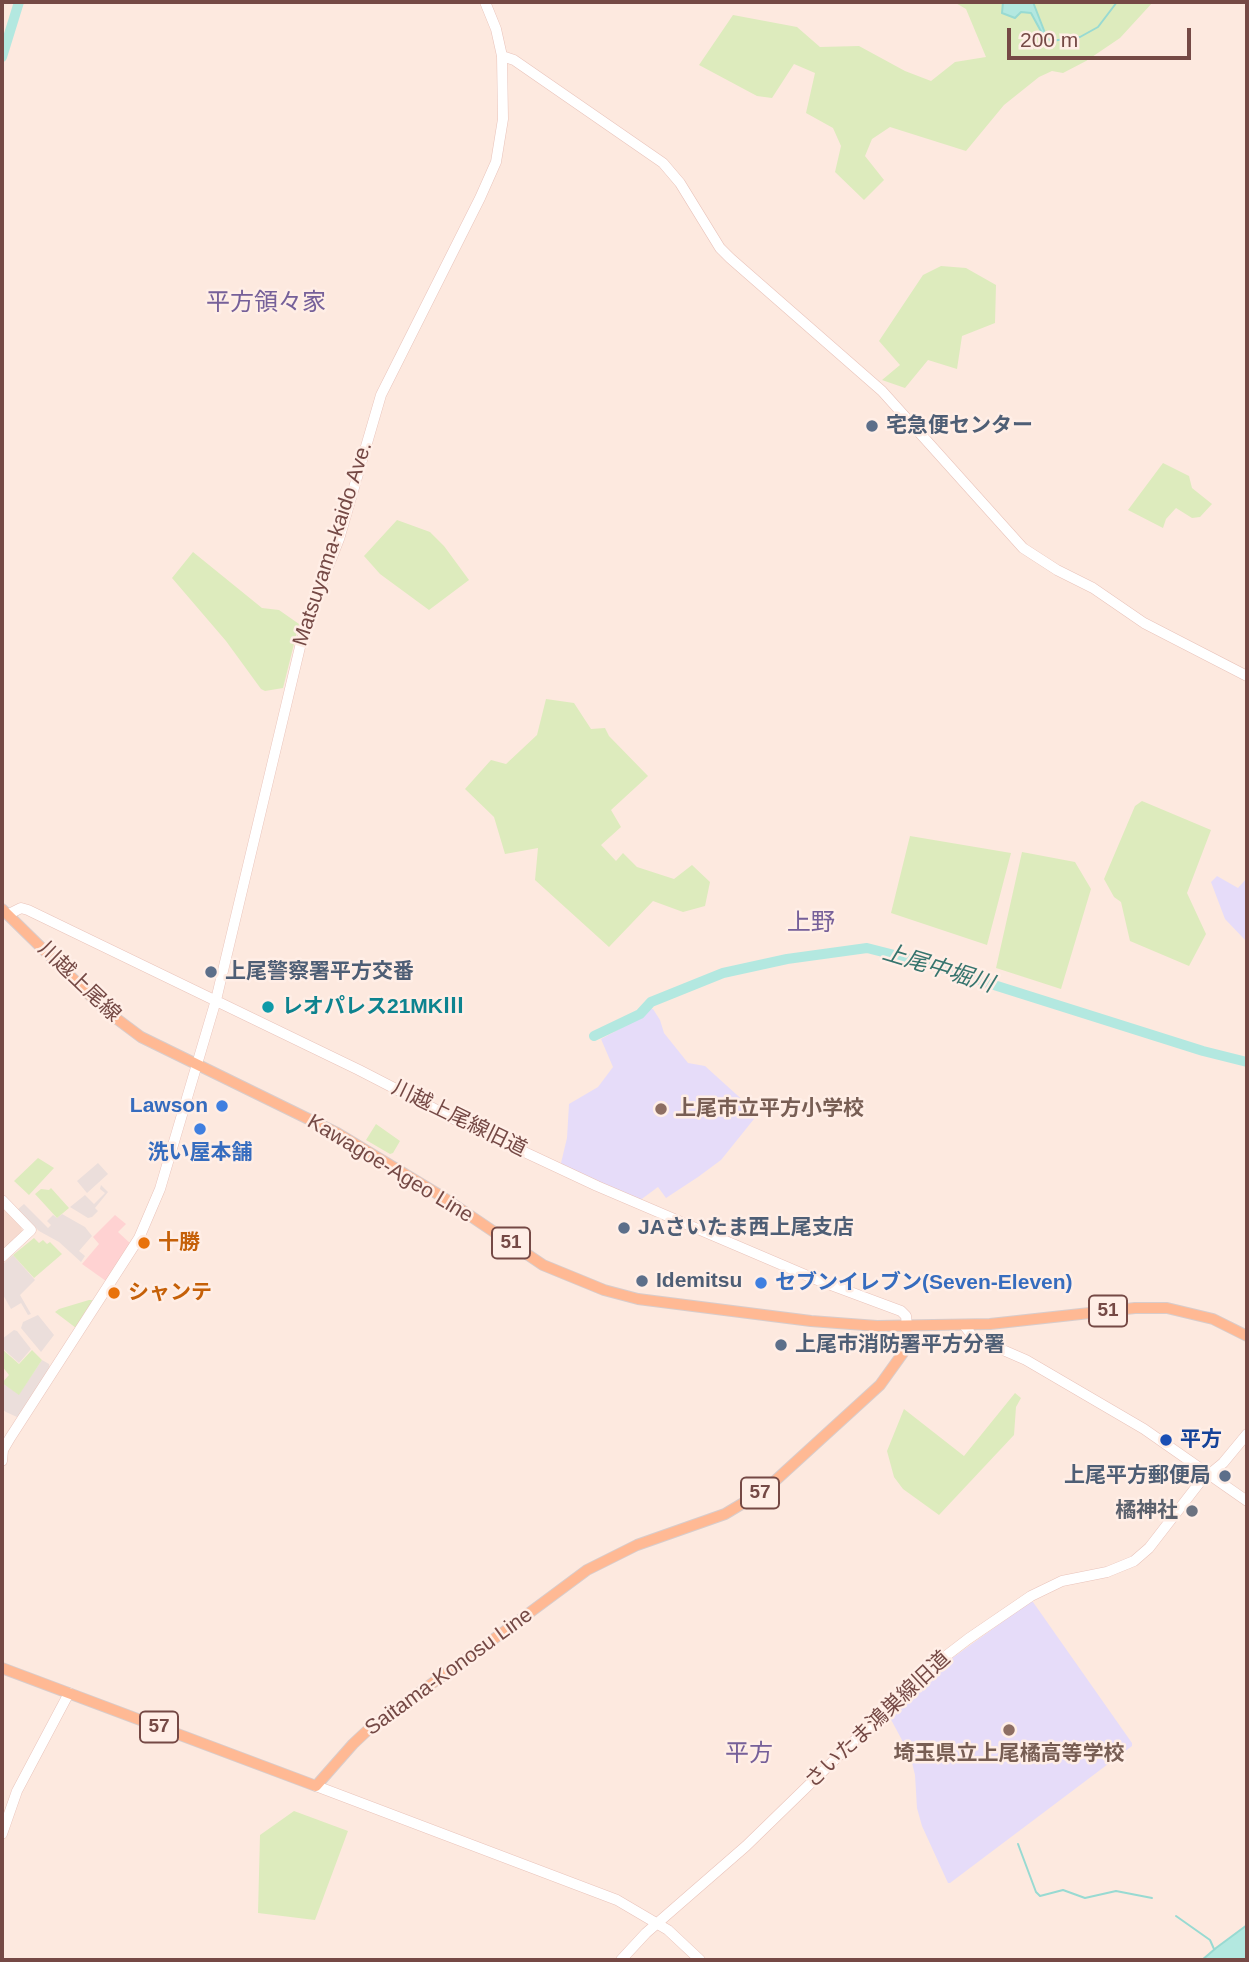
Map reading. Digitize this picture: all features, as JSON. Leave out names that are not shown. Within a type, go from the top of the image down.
[{"type":"main road","name":"Kawagoe-Ageo Line","points":[[5,911],[83,990],[116,1020],[141,1037],[337,1133],[441,1196],[543,1265],[582,1283],[638,1299],[811,1321],[907,1326],[1035,1320],[1154,1308],[1194,1313],[1247,1336]]},
{"type":"main road","name":"57","points":[[2,1668],[316,1786],[370,1728],[587,1570],[637,1545],[725,1514],[765,1490],[880,1385],[903,1353],[907,1326]]},
{"type":"street","name":"Matsuyama-kaido Ave.","points":[[2,1453],[134,1246],[149,1220],[164,1177],[216,1000],[310,608],[339,539],[373,417],[398,358],[496,162],[503,119],[502,55],[496,29],[485,2]]},
{"type":"street","points":[[502,55],[524,66],[663,163],[680,183],[720,248],[882,391],[1023,548],[1057,570],[1093,588],[1144,623],[1247,676]]},
{"type":"street","name":"川越上尾線旧道","points":[[5,911],[21,908],[28,910],[456,1120],[597,1186],[815,1279],[901,1311],[906,1315],[907,1326]]},
{"type":"street","points":[[2,1200],[31,1230],[2,1257]]},
{"type":"street","points":[[964,1325],[973,1338],[1026,1360],[1133,1422],[1247,1501]]},
{"type":"street","name":"さいたま鴻巣線旧道","points":[[621,1960],[658,1922],[746,1846],[925,1672],[1031,1596],[1062,1581],[1107,1572],[1134,1561],[1149,1548],[1180,1506],[1208,1475],[1223,1463],[1247,1434]]},
{"type":"street","points":[[2,1833],[18,1791],[69,1693]]},
{"type":"street","points":[[316,1786],[633,1907],[658,1922],[700,1960]]},
{"type":"shaded area","points":[[1217,876],[1238,888],[1247,878],[1247,942],[1225,919],[1211,882]]},
{"type":"shaded area","name":"上尾市立平方小学校","points":[[653,1009],[664,1033],[688,1063],[705,1066],[758,1114],[721,1160],[698,1177],[666,1198],[658,1187],[639,1201],[561,1163],[567,1138],[569,1104],[598,1087],[613,1067],[601,1039],[642,1017]]},
{"type":"shaded area","points":[[98,1163],[108,1174],[87,1193],[77,1181]]},
{"type":"shaded area","points":[[101,1185],[108,1192],[95,1208],[98,1211],[92,1217],[88,1218],[70,1207],[85,1195],[94,1204],[105,1193],[100,1189]]},
{"type":"shaded area","points":[[2,1204],[21,1226],[22,1231],[2,1251]]},
{"type":"shaded area","points":[[24,1204],[48,1228],[51,1225],[47,1221],[53,1215],[57,1218],[62,1214],[85,1227],[92,1236],[79,1251],[85,1256],[81,1262],[59,1242],[39,1231],[17,1210]]},
{"type":"shaded area","points":[[115,1215],[126,1224],[118,1232],[131,1244],[106,1281],[82,1264],[99,1244],[93,1237]]},
{"type":"shaded area","points":[[13,1255],[35,1280],[20,1295],[31,1314],[28,1315],[21,1303],[11,1309],[2,1293],[2,1265]]},
{"type":"shaded area","points":[[38,1315],[54,1335],[41,1352],[21,1328],[23,1322]]},
{"type":"shaded area","points":[[14,1330],[31,1349],[19,1363],[2,1348],[2,1339]]},
{"type":"shaded area","points":[[42,1360],[49,1364],[50,1368],[19,1415],[17,1417],[2,1409],[2,1383],[19,1394]]},
{"type":"shaded area","name":"埼玉県立上尾橘高等学校","points":[[1033,1602],[1132,1746],[948,1883],[922,1826],[910,1755],[888,1714],[933,1672]]},
{"type":"green space","points":[[954,2],[1153,2],[1120,38],[1086,61],[1063,73],[1052,71],[1039,77],[1004,105],[966,151],[890,127],[872,139],[865,156],[884,180],[864,200],[835,172],[841,146],[833,128],[806,113],[815,73],[794,64],[772,98],[757,96],[699,65],[733,15],[797,27],[820,47],[859,46],[905,71],[931,81],[955,62],[986,57],[966,9]]},
{"type":"green space","points":[[941,266],[966,268],[996,285],[995,323],[962,336],[957,369],[928,360],[905,388],[882,380],[900,365],[879,341],[923,275]]},
{"type":"green space","points":[[1163,463],[1189,476],[1192,488],[1212,504],[1200,517],[1192,518],[1176,508],[1166,519],[1163,528],[1128,510]]},
{"type":"green space","points":[[397,520],[430,532],[469,580],[429,610],[380,574],[364,556]]},
{"type":"green space","points":[[193,552],[262,608],[279,610],[299,624],[283,688],[265,691],[261,689],[226,641],[172,578]]},
{"type":"green space","points":[[546,699],[574,703],[591,729],[605,728],[609,736],[648,776],[611,810],[621,827],[601,845],[616,861],[623,853],[637,867],[674,879],[692,865],[710,882],[705,906],[683,912],[653,901],[609,947],[535,880],[538,848],[505,854],[494,817],[465,789],[491,760],[506,764],[537,735]]},
{"type":"green space","points":[[1142,801],[1211,830],[1187,893],[1206,934],[1189,966],[1130,941],[1121,902],[1114,897],[1104,879],[1135,806]]},
{"type":"green space","points":[[910,836],[1011,853],[987,945],[891,913]]},
{"type":"green space","points":[[1022,852],[1075,862],[1091,889],[1061,989],[996,968]]},
{"type":"green space","points":[[376,1124],[400,1141],[393,1153],[390,1154],[366,1140]]},
{"type":"green space","points":[[38,1158],[54,1168],[29,1195],[14,1181]]},
{"type":"green space","points":[[51,1188],[69,1208],[57,1218],[35,1194],[41,1189]]},
{"type":"green space","points":[[34,1238],[39,1243],[43,1240],[47,1244],[50,1242],[62,1254],[34,1278],[13,1255]]},
{"type":"green space","points":[[94,1300],[76,1328],[55,1312],[59,1309]]},
{"type":"green space","points":[[2,1349],[19,1364],[32,1350],[42,1360],[19,1395],[2,1383],[9,1375],[2,1366]]},
{"type":"green space","points":[[1015,1393],[1021,1398],[1016,1407],[1014,1435],[939,1515],[903,1489],[894,1477],[887,1451],[904,1409],[964,1456]]},
{"type":"green space","points":[[294,1811],[348,1831],[315,1920],[258,1913],[260,1835]]},
{"type":"water","points":[[1003,2],[1033,2],[1045,33],[1043,35],[1031,13],[1021,12],[1015,18],[1002,13]]},
{"type":"water","points":[[1247,1925],[1247,1960],[1202,1960],[1216,1948]]},
{"type":"waterway","points":[[2,57],[19,2]]},
{"type":"waterway","points":[[1043,35],[1051,41],[1080,37],[1098,27],[1117,2]]},
{"type":"waterway","name":"上尾中堀川","points":[[594,1036],[640,1014],[651,1002],[723,973],[787,959],[867,948],[918,961],[1203,1051],[1247,1062]]},
{"type":"waterway","points":[[1018,1844],[1036,1892],[1040,1896],[1063,1890],[1085,1898],[1116,1891],[1152,1898]]},
{"type":"waterway","points":[[1176,1916],[1210,1940],[1214,1949]]},
{"type":"place","name":"宅急便センター","points":[[872,426]]},
{"type":"place","name":"上尾警察署平方交番","points":[[211,972]]},
{"type":"place","name":"レオパレス21MKⅢ","points":[[268,1007]]},
{"type":"place","name":"Lawson","points":[[222,1106]]},
{"type":"place","name":"上尾市立平方小学校","points":[[661,1109]]},
{"type":"place","name":"洗い屋本舗","points":[[200,1129]]},
{"type":"place","name":"JAさいたま西上尾支店","points":[[624,1228]]},
{"type":"place","name":"十勝","points":[[144,1243]]},
{"type":"place","name":"Idemitsu","points":[[642,1281]]},
{"type":"place","name":"セブンイレブン(Seven-Eleven)","points":[[761,1283]]},
{"type":"place","name":"シャンテ","points":[[114,1293]]},
{"type":"place","name":"上尾市消防署平方分署","points":[[781,1345]]},
{"type":"place","name":"平方","points":[[1166,1440]]},
{"type":"place","name":"上尾平方郵便局","points":[[1225,1476]]},
{"type":"place","name":"橘神社","points":[[1192,1511]]},
{"type":"place","name":"埼玉県立上尾橘高等学校","points":[[1009,1730]]},
{"type":"district","name":"平方領々家","points":[[266,303]]},
{"type":"district","name":"上野","points":[[811,923]]},
{"type":"district","name":"平方","points":[[749,1754]]}]
